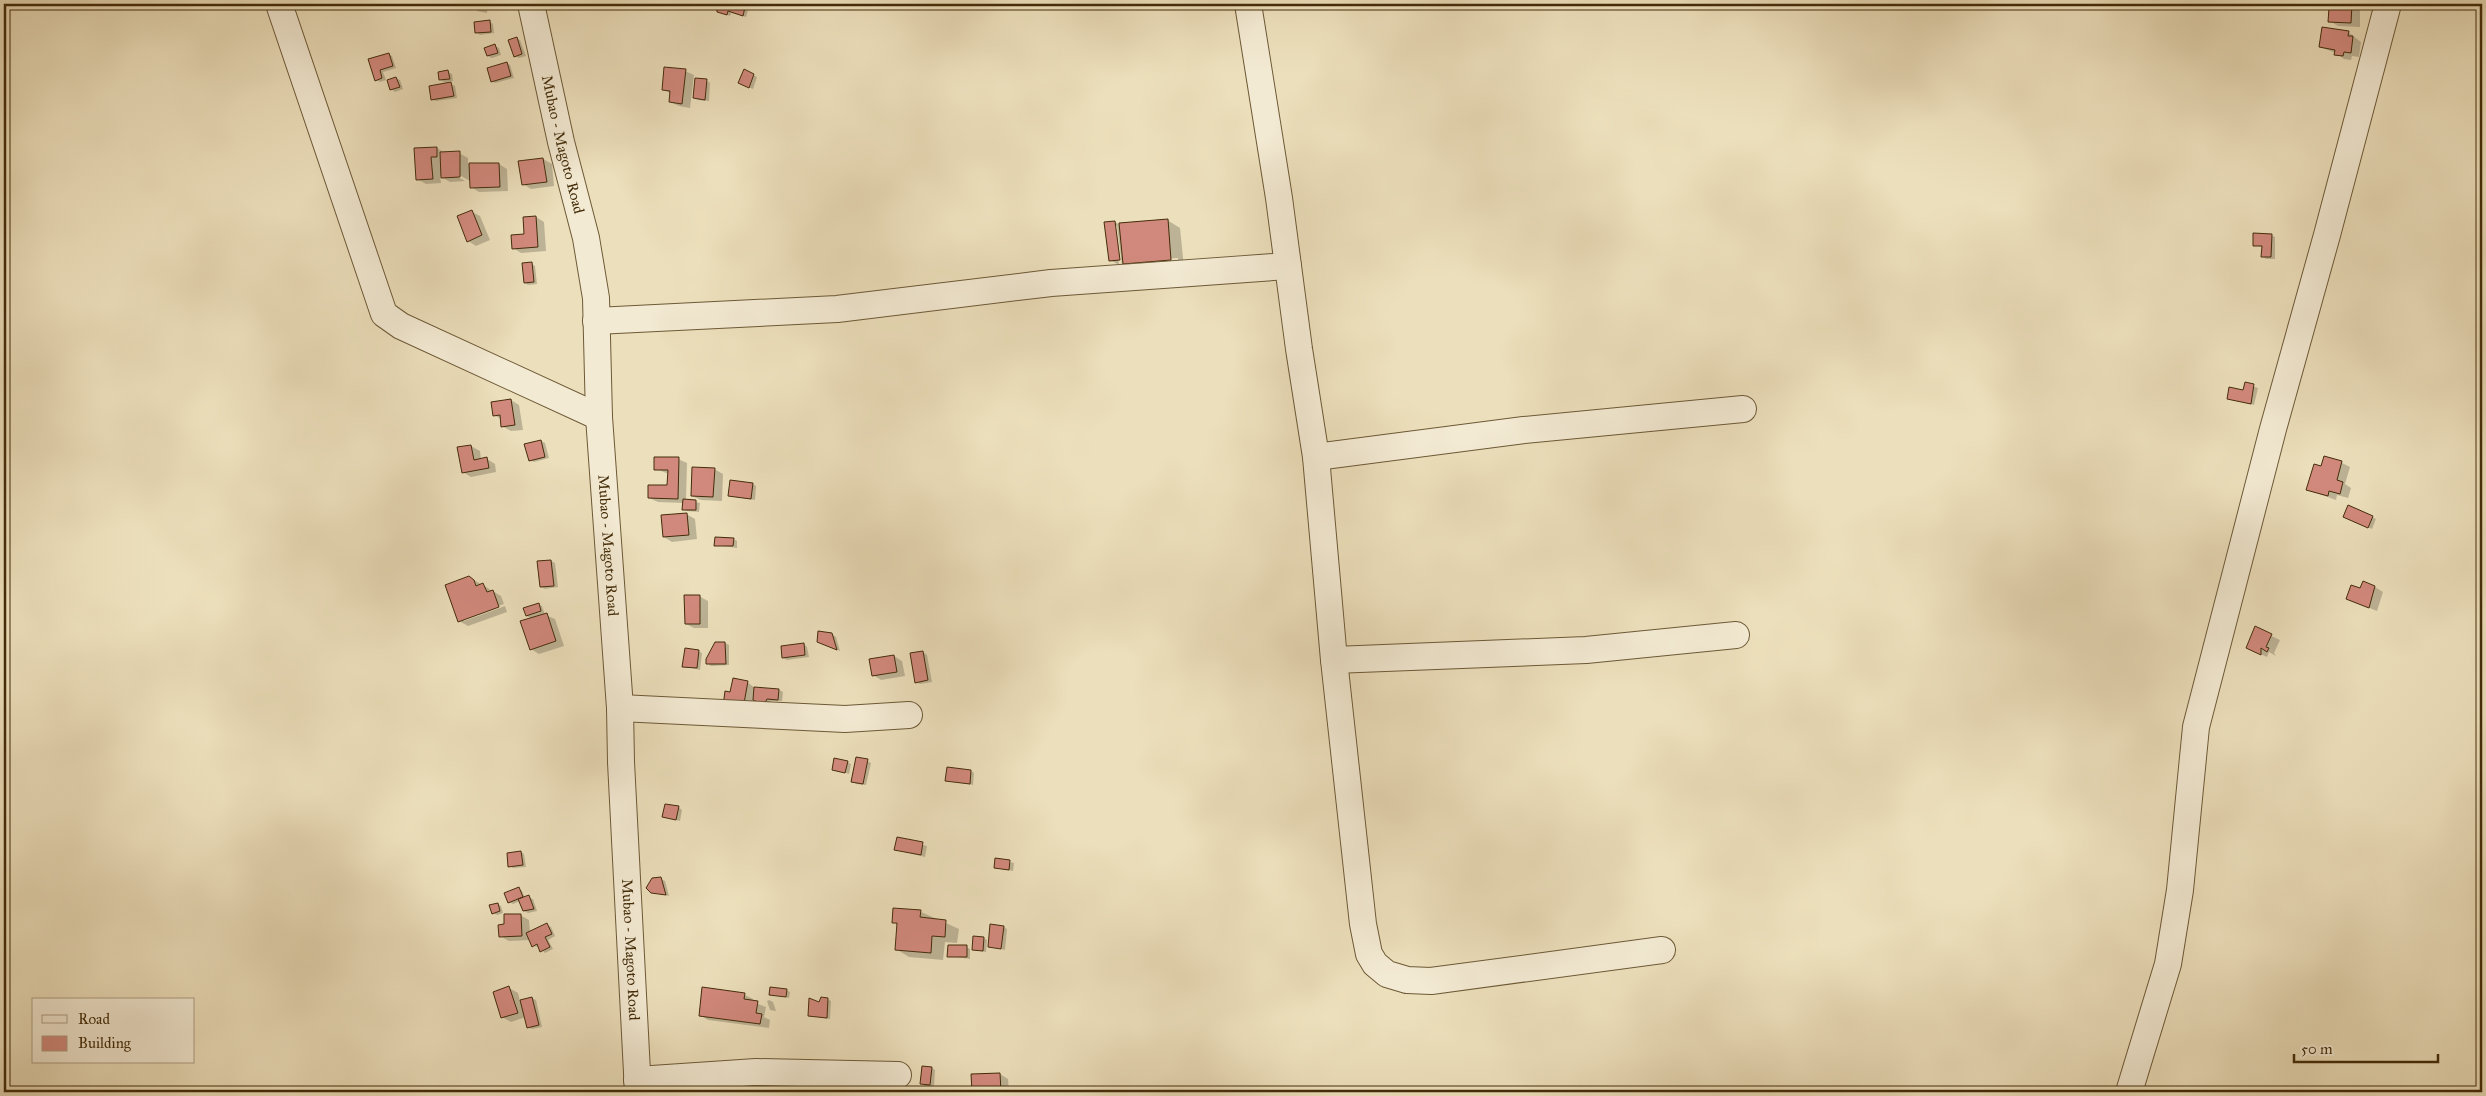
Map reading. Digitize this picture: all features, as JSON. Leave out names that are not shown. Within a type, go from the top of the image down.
[{"type":"street","points":[[279,4],[384,314],[401,326],[599,416]]},
{"type":"street","name":"Mubao - Magoto Road","points":[[531,4],[561,142],[586,238],[596,298],[599,416],[620,708],[621,762],[638,1086]]},
{"type":"street","points":[[1248,4],[1316,457],[1334,660],[1363,924],[1369,954],[1375,964],[1387,974],[1407,980],[1431,981],[1662,950]]},
{"type":"street","points":[[2129,1092],[2168,964],[2180,890],[2196,726],[2273,428],[2327,235],[2388,4]]},
{"type":"street","points":[[596,321],[838,309],[1052,283],[1288,266]]},
{"type":"street","points":[[1316,457],[1524,430],[1743,408]]},
{"type":"street","points":[[1334,660],[1586,650],[1736,635]]},
{"type":"street","points":[[620,708],[846,719],[908,715]]},
{"type":"street","points":[[638,1086],[756,1072],[898,1075]]},
{"type":"building","points":[[715,4],[732,4],[745,7],[743,16],[728,11],[727,15],[717,12],[713,8]]},
{"type":"building","points":[[2340,4],[2352,4],[2351,23],[2328,22],[2329,8],[2339,9]]},
{"type":"building","points":[[490,20],[491,32],[475,33],[474,22]]},
{"type":"building","points":[[2322,27],[2349,31],[2348,36],[2353,36],[2351,53],[2344,52],[2343,56],[2334,55],[2335,50],[2319,47]]},
{"type":"building","points":[[517,37],[522,54],[514,57],[508,40]]},
{"type":"building","points":[[495,44],[498,53],[487,56],[484,48]]},
{"type":"building","points":[[389,53],[393,66],[380,70],[382,78],[375,81],[368,59]]},
{"type":"building","points":[[507,62],[511,76],[491,82],[487,68]]},
{"type":"building","points":[[664,67],[686,69],[682,104],[669,102],[670,91],[662,90]]},
{"type":"building","points":[[744,69],[754,74],[749,88],[738,83]]},
{"type":"building","points":[[448,70],[450,79],[439,80],[438,72]]},
{"type":"building","points":[[396,77],[400,87],[390,90],[387,80]]},
{"type":"building","points":[[695,78],[707,79],[705,100],[693,98]]},
{"type":"building","points":[[451,82],[454,96],[431,100],[429,86]]},
{"type":"building","points":[[437,147],[437,157],[431,157],[433,179],[416,180],[414,148]]},
{"type":"building","points":[[460,151],[460,177],[441,178],[440,152]]},
{"type":"building","points":[[543,158],[547,182],[522,185],[518,161]]},
{"type":"building","points":[[469,163],[499,163],[500,187],[470,188]]},
{"type":"building","points":[[472,210],[482,235],[467,242],[457,216]]},
{"type":"building","points":[[536,216],[538,247],[512,249],[511,235],[524,234],[523,217]]},
{"type":"building","points":[[1168,219],[1171,260],[1123,264],[1119,223]]},
{"type":"building","points":[[1115,221],[1120,260],[1109,261],[1104,222]]},
{"type":"building","points":[[2253,233],[2272,234],[2271,257],[2261,257],[2262,246],[2253,246]]},
{"type":"building","points":[[532,262],[534,282],[524,283],[522,263]]},
{"type":"building","points":[[2245,382],[2254,384],[2251,404],[2227,399],[2229,387],[2243,390]]},
{"type":"building","points":[[511,399],[515,425],[501,427],[500,415],[493,416],[491,402]]},
{"type":"building","points":[[541,440],[545,457],[529,461],[524,444]]},
{"type":"building","points":[[471,445],[474,460],[487,457],[489,468],[462,473],[457,447]]},
{"type":"building","points":[[2324,456],[2342,461],[2337,480],[2343,482],[2340,494],[2329,491],[2328,496],[2306,490],[2314,464],[2321,466]]},
{"type":"building","points":[[654,457],[679,457],[678,499],[648,498],[648,485],[667,485],[668,470],[654,470]]},
{"type":"building","points":[[692,467],[715,468],[713,497],[691,496]]},
{"type":"building","points":[[730,480],[753,483],[751,499],[728,496]]},
{"type":"building","points":[[683,499],[696,500],[696,510],[682,510]]},
{"type":"building","points":[[2348,505],[2373,516],[2368,528],[2343,517]]},
{"type":"building","points":[[687,513],[689,535],[663,537],[661,515]]},
{"type":"building","points":[[715,537],[734,538],[733,546],[714,546]]},
{"type":"building","points":[[551,560],[554,586],[540,587],[537,561]]},
{"type":"building","points":[[469,576],[474,580],[476,586],[483,583],[487,592],[493,590],[499,607],[458,622],[445,585]]},
{"type":"building","points":[[2363,581],[2375,586],[2369,608],[2346,599],[2351,585],[2360,588]]},
{"type":"building","points":[[684,595],[700,595],[700,624],[685,624]]},
{"type":"building","points":[[539,603],[541,611],[526,616],[523,608]]},
{"type":"building","points":[[547,613],[556,641],[530,650],[520,621]]},
{"type":"building","points":[[2255,626],[2272,634],[2266,647],[2269,648],[2267,652],[2261,648],[2261,655],[2246,648]]},
{"type":"building","points":[[818,631],[832,633],[837,650],[817,642]]},
{"type":"building","points":[[715,642],[725,642],[726,664],[706,664],[706,659]]},
{"type":"building","points":[[804,643],[805,655],[782,658],[781,646]]},
{"type":"building","points":[[685,648],[699,650],[697,668],[682,667]]},
{"type":"building","points":[[923,651],[928,680],[915,683],[910,653]]},
{"type":"building","points":[[894,655],[897,672],[872,676],[869,659]]},
{"type":"building","points":[[733,678],[748,681],[743,709],[723,706],[725,691],[730,692]]},
{"type":"building","points":[[754,687],[779,689],[778,700],[767,699],[764,705],[753,700]]},
{"type":"building","points":[[856,757],[868,759],[863,784],[851,782]]},
{"type":"building","points":[[834,758],[848,761],[845,773],[832,770]]},
{"type":"building","points":[[947,767],[971,770],[970,784],[945,781]]},
{"type":"building","points":[[665,804],[679,806],[676,820],[662,817]]},
{"type":"building","points":[[897,837],[923,842],[921,855],[894,850]]},
{"type":"building","points":[[521,851],[523,865],[508,867],[507,853]]},
{"type":"building","points":[[995,858],[1010,860],[1009,870],[994,868]]},
{"type":"building","points":[[661,877],[666,895],[651,893],[646,888],[652,878]]},
{"type":"building","points":[[519,887],[523,897],[508,903],[504,893]]},
{"type":"building","points":[[529,895],[534,909],[523,911],[518,899]]},
{"type":"building","points":[[498,903],[500,911],[492,914],[489,905]]},
{"type":"building","points":[[893,908],[921,910],[920,917],[946,920],[945,937],[932,936],[931,953],[895,950],[897,923],[892,923]]},
{"type":"building","points":[[504,914],[521,914],[522,936],[499,937],[498,925],[504,924]]},
{"type":"building","points":[[547,923],[552,934],[545,937],[550,947],[540,952],[537,944],[532,947],[526,933]]},
{"type":"building","points":[[990,924],[1004,926],[1001,949],[988,947]]},
{"type":"building","points":[[973,936],[984,937],[983,951],[972,950]]},
{"type":"building","points":[[948,945],[967,945],[967,957],[947,957]]},
{"type":"building","points":[[509,986],[518,1013],[501,1018],[493,992]]},
{"type":"building","points":[[702,987],[745,993],[744,999],[758,1001],[756,1013],[762,1014],[760,1024],[699,1016]]},
{"type":"building","points":[[770,987],[787,989],[786,997],[769,995]]},
{"type":"building","points":[[532,997],[539,1025],[527,1028],[520,1000]]},
{"type":"building","points":[[821,997],[828,998],[827,1018],[808,1016],[809,998],[819,1002]]},
{"type":"building","points":[[922,1066],[932,1067],[930,1085],[920,1084]]},
{"type":"building","points":[[1000,1073],[1001,1092],[972,1092],[971,1074]]}]
